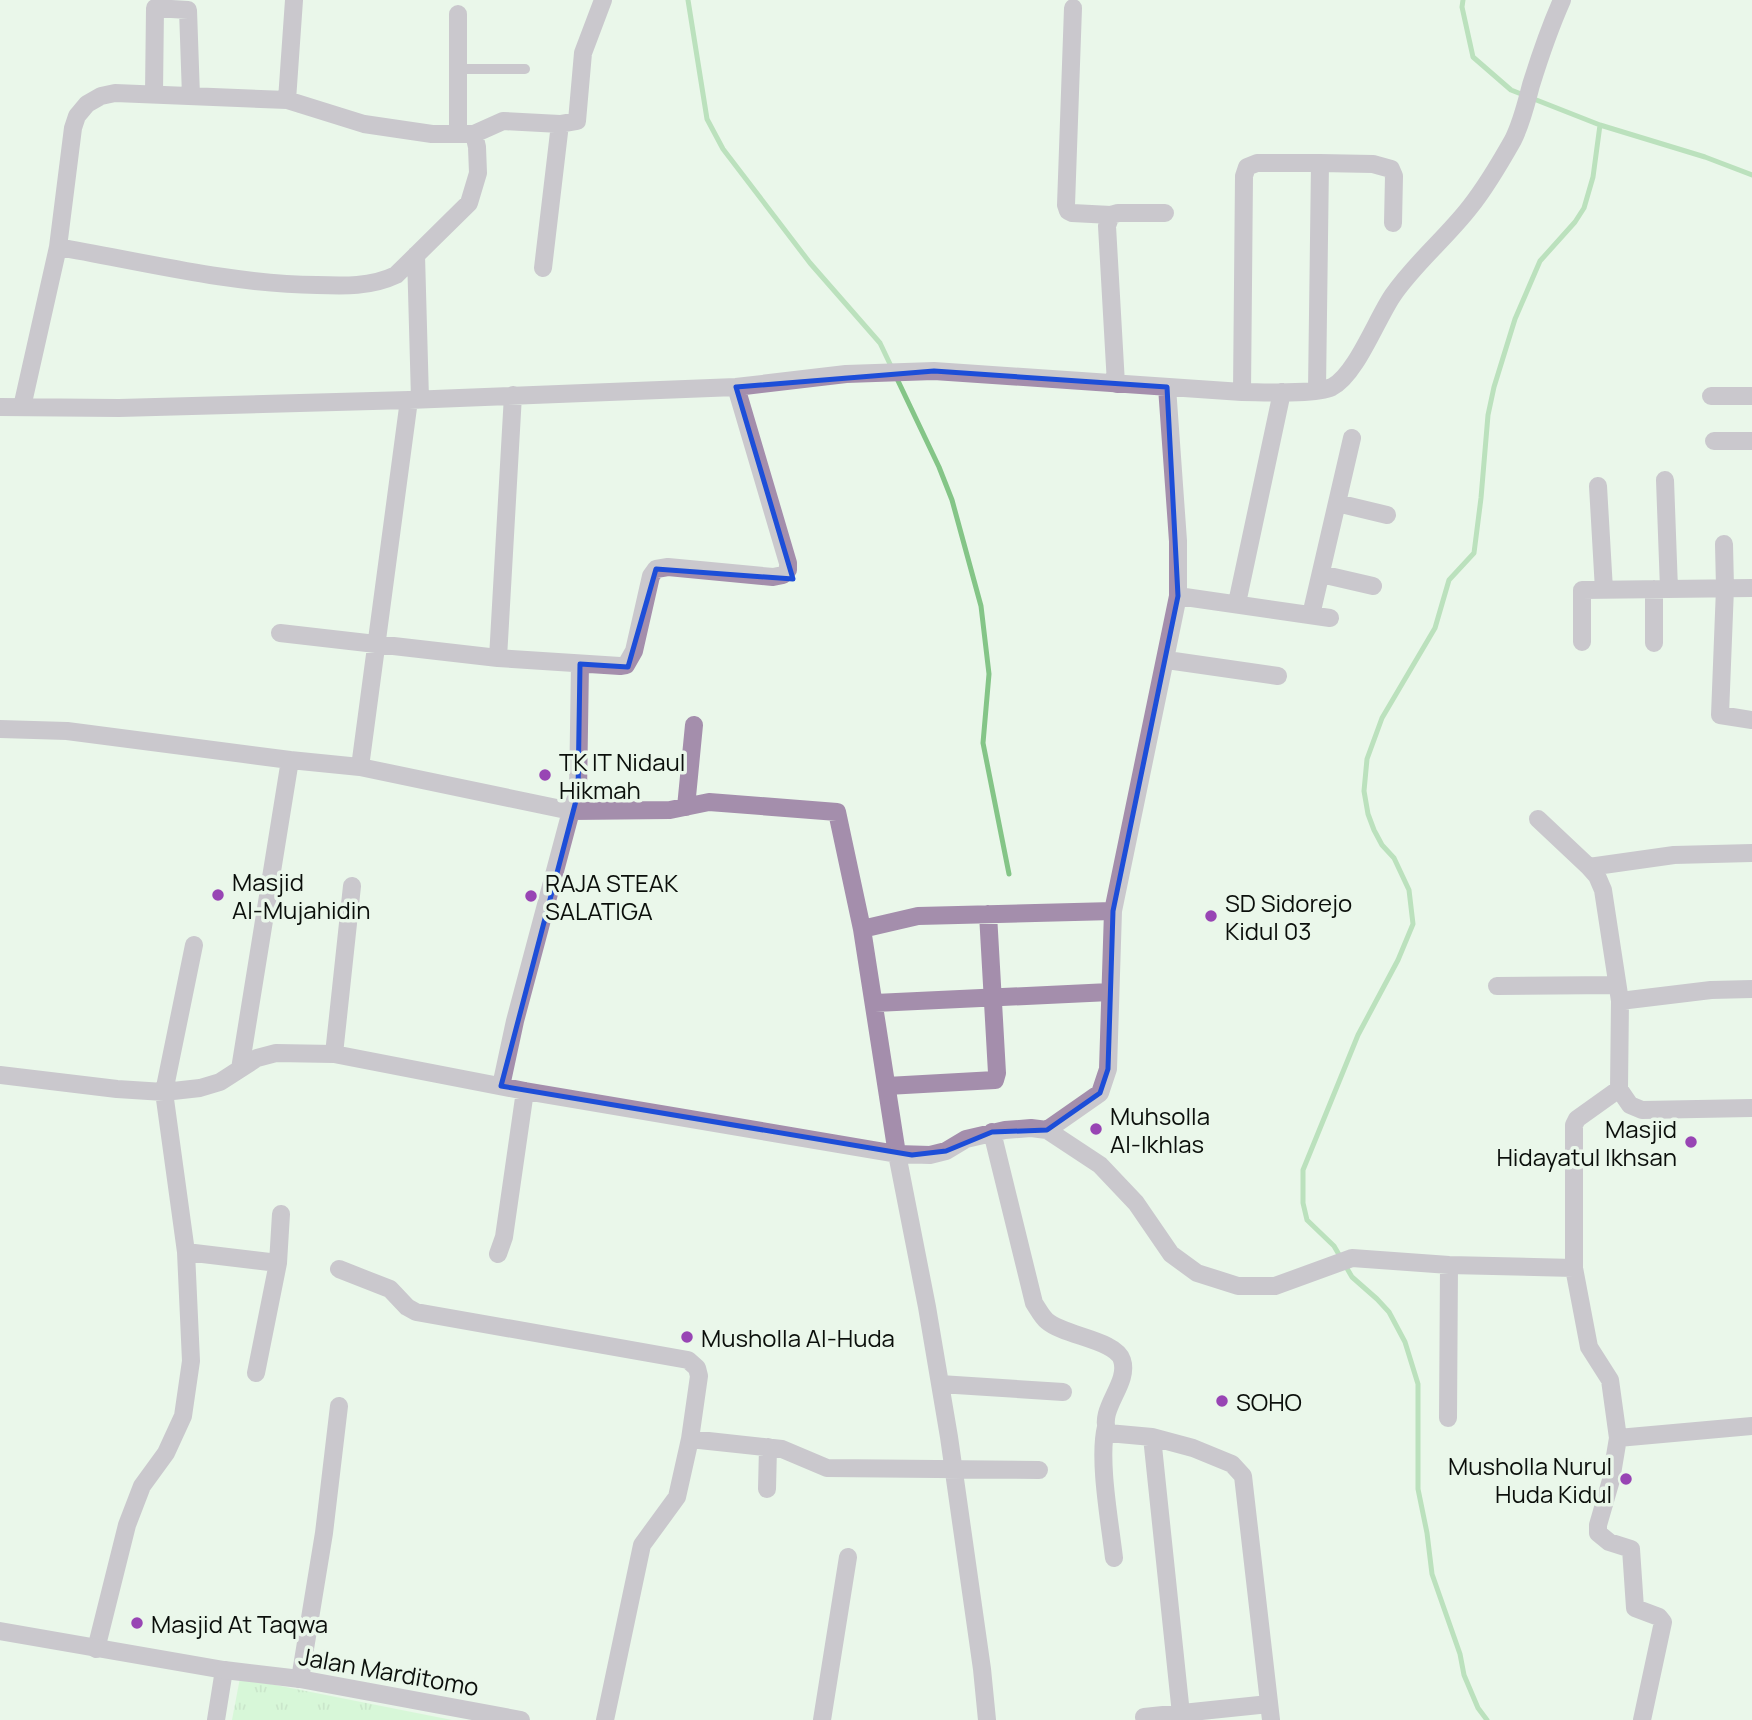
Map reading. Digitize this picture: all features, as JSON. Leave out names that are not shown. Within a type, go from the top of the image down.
[{"type":"street","points":[[287,100],[294,0]]},
{"type":"street","points":[[22,407],[58,247],[73,128],[87,104],[101,96],[115,93],[287,100],[307,104],[364,124],[405,131],[466,134],[503,121],[560,124],[577,121],[583,53],[603,0]]},
{"type":"street","points":[[0,407],[142,407],[415,400],[736,387],[865,374],[934,371],[1242,392],[1330,388],[1343,379],[1392,296],[1417,264],[1470,208],[1514,138],[1562,0]]},
{"type":"street","points":[[153,93],[155,4],[189,5],[191,96]]},
{"type":"street","points":[[1073,8],[1066,205],[1068,211],[1111,215],[1132,212],[1165,213]]},
{"type":"street","points":[[58,247],[257,283],[366,284],[384,281],[396,275],[469,203],[478,173],[477,147],[466,134],[458,69],[458,14]]},
{"type":"street","points":[[543,268],[560,124]]},
{"type":"street","points":[[1242,392],[1244,176],[1247,167],[1257,163],[1320,163],[1373,164],[1391,169],[1394,176],[1393,223]]},
{"type":"street","points":[[1317,390],[1320,163]]},
{"type":"street","points":[[1111,215],[1107,226],[1116,384]]},
{"type":"street","points":[[360,767],[375,645],[415,400],[416,255]]},
{"type":"street","points":[[280,633],[498,658],[620,666],[628,663],[634,651],[651,576],[656,569],[668,567],[774,577],[783,575],[788,570],[736,387]]},
{"type":"street","points":[[1047,1130],[1100,1093],[1108,1069],[1113,911],[1167,660],[1178,596],[1178,541],[1167,387]]},
{"type":"street","points":[[1237,603],[1282,392]]},
{"type":"street","points":[[498,658],[513,395]]},
{"type":"street","points":[[1711,396],[1752,396]]},
{"type":"street","points":[[1311,615],[1352,438]]},
{"type":"street","points":[[1714,441],[1752,441]]},
{"type":"street","points":[[1654,643],[1662,589],[1665,480]]},
{"type":"street","points":[[1598,486],[1604,590]]},
{"type":"street","points":[[1337,503],[1387,514]]},
{"type":"street","points":[[1724,544],[1720,715],[1752,720]]},
{"type":"street","points":[[1321,574],[1373,586]]},
{"type":"street","points":[[1582,642],[1582,590],[1752,588]]},
{"type":"street","points":[[1178,596],[1330,618]]},
{"type":"street","points":[[1167,660],[1278,676]]},
{"type":"street","points":[[501,1086],[515,1021],[578,793],[580,664]]},
{"type":"street","points":[[686,807],[694,725]]},
{"type":"street","points":[[0,729],[67,731],[360,767],[571,811],[670,810],[709,802],[838,813],[862,929],[897,1154],[940,1384],[982,1669],[987,1720]]},
{"type":"street","points":[[240,1069],[290,760]]},
{"type":"street","points":[[1538,818],[1590,867],[1603,890],[1619,993],[1619,1089],[1625,1101],[1642,1110],[1752,1108]]},
{"type":"street","points":[[1590,867],[1647,857],[1752,853]]},
{"type":"street","points":[[334,1054],[352,886]]},
{"type":"street","points":[[862,929],[918,916],[1113,911]]},
{"type":"street","points":[[887,1086],[995,1080],[997,1073],[988,914]]},
{"type":"street","points":[[96,1648],[127,1525],[142,1486],[166,1453],[183,1416],[191,1361],[186,1252],[164,1092],[194,945]]},
{"type":"street","points":[[1497,986],[1619,993],[1752,989]]},
{"type":"street","points":[[875,1003],[1110,992]]},
{"type":"street","points":[[0,1075],[164,1092],[220,1082],[257,1058],[276,1053],[334,1054],[525,1091],[897,1154],[930,1155],[946,1152],[966,1139],[992,1132],[1031,1128],[1047,1130],[1100,1165],[1136,1203],[1171,1254],[1197,1273],[1238,1286],[1275,1286],[1352,1258],[1449,1265],[1574,1268]]},
{"type":"street","points":[[1619,1089],[1577,1119],[1574,1125],[1574,1268],[1590,1347],[1610,1380],[1618,1438],[1598,1532],[1609,1542],[1631,1549],[1634,1608],[1659,1617],[1663,1624],[1642,1720]]},
{"type":"street","points":[[498,1254],[504,1237],[525,1091]]},
{"type":"street","points":[[992,1132],[1034,1303],[1046,1320],[1067,1332],[1112,1347],[1122,1357],[1124,1369],[1105,1427],[1103,1448],[1114,1558]]},
{"type":"street","points":[[256,1373],[278,1263],[281,1214]]},
{"type":"street","points":[[186,1252],[278,1263]]},
{"type":"street","points":[[1448,1418],[1449,1265]]},
{"type":"street","points":[[339,1269],[390,1289],[407,1307],[416,1312],[688,1360],[697,1368],[699,1377],[690,1438],[677,1497],[642,1545],[605,1720]]},
{"type":"street","points":[[940,1384],[1062,1392]]},
{"type":"street","points":[[300,1679],[324,1533],[339,1406]]},
{"type":"street","points":[[1618,1438],[1752,1426]]},
{"type":"street","points":[[1105,1427],[1108,1433],[1152,1437],[1193,1448],[1232,1464],[1243,1476],[1270,1712],[1144,1717]]},
{"type":"street","points":[[1152,1437],[1181,1714]]},
{"type":"street","points":[[690,1438],[782,1449],[827,1468],[1039,1470]]},
{"type":"street","points":[[766,1489],[768,1447]]},
{"type":"street","points":[[822,1720],[848,1557]]},
{"type":"street","name":"Jalan Marditomo","points":[[0,1631],[224,1670],[300,1679],[473,1716],[521,1720]]},
{"type":"street","points":[[216,1720],[224,1670]]},
{"type":"lane","points":[[458,69],[525,69]]},
{"type":"highlighted area","points":[[934,371],[1167,387],[1178,596],[1113,911],[1108,1069],[1100,1093],[1047,1130],[992,1132],[946,1151],[912,1155],[501,1086],[578,793],[580,664],[628,667],[656,569],[793,579],[736,387]]},
{"type":"green space","points":[[240,1678],[452,1720],[232,1720]]},
{"type":"waterway","points":[[688,0],[707,119],[723,149],[810,263],[880,343],[952,500],[981,606],[989,674],[983,743],[1009,874]]},
{"type":"waterway","points":[[1463,0],[1462,7],[1473,57],[1511,90],[1600,125],[1705,157],[1752,175]]},
{"type":"waterway","points":[[1487,1720],[1478,1708],[1464,1675],[1460,1654],[1432,1574],[1418,1489],[1418,1384],[1405,1342],[1389,1312],[1352,1277],[1334,1246],[1307,1220],[1303,1203],[1303,1170],[1358,1035],[1398,960],[1413,924],[1409,890],[1394,858],[1382,845],[1368,814],[1364,791],[1367,759],[1382,718],[1435,628],[1449,580],[1474,553],[1488,415],[1494,387],[1515,319],[1540,261],[1584,208],[1593,177],[1600,125]]},
{"type":"place","name":"TK IT Nidaul Hikmah","points":[[545,775]]},
{"type":"place","name":"Masjid Al-Mujahidin","points":[[218,895]]},
{"type":"place","name":"RAJA STEAK SALATIGA","points":[[531,896]]},
{"type":"place","name":"SD Sidorejo Kidul 03","points":[[1211,916]]},
{"type":"place","name":"Muhsolla Al-Ikhlas","points":[[1096,1129]]},
{"type":"place","name":"Masjid Hidayatul Ikhsan","points":[[1691,1142]]},
{"type":"place","name":"Musholla Al-Huda","points":[[687,1337]]},
{"type":"place","name":"SOHO","points":[[1222,1401]]},
{"type":"place","name":"Musholla Nurul Huda Kidul","points":[[1626,1479]]},
{"type":"place","name":"Masjid At Taqwa","points":[[137,1623]]}]
